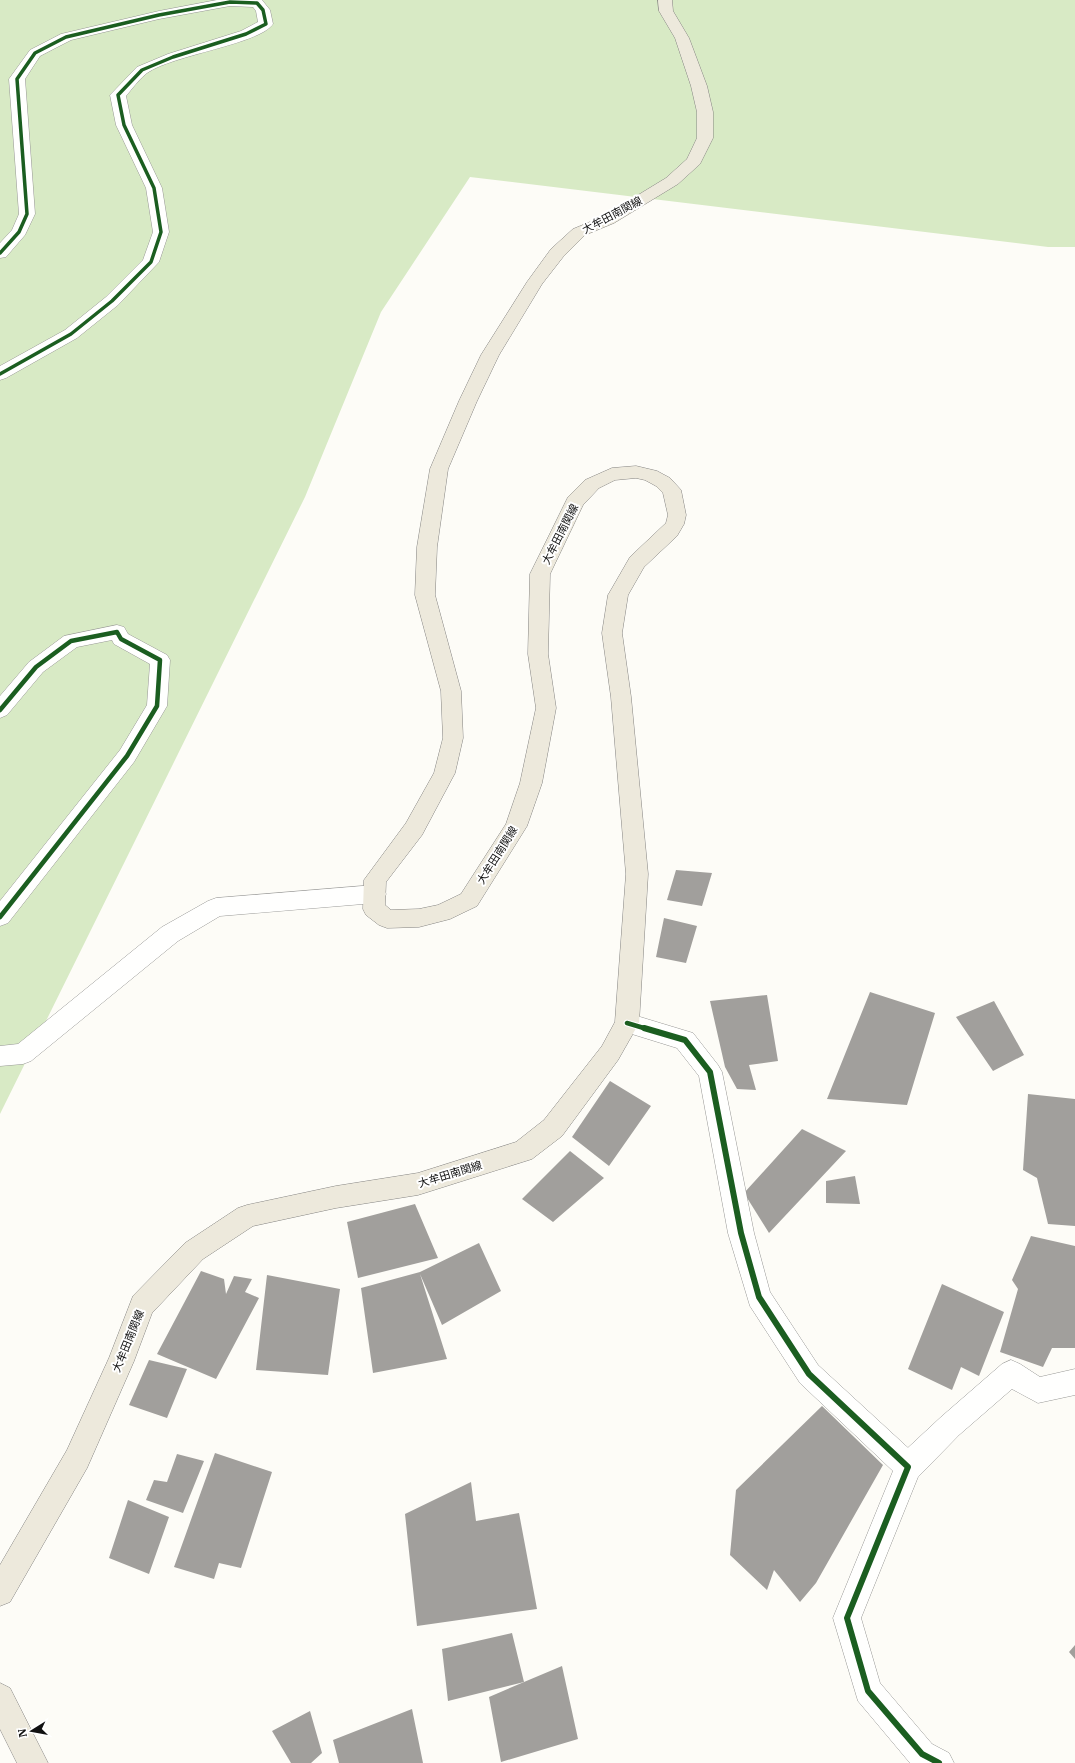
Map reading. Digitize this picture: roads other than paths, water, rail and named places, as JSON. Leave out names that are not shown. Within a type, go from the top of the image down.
[{"type":"main road","name":"大牟田南関線","points":[[0,1592],[77,1459],[121,1361],[142,1305],[194,1250],[247,1216],[336,1197],[418,1184],[523,1151],[554,1128],[610,1053],[627,1023],[637,874],[621,697],[612,633],[618,595],[637,562],[676,524],[676,504],[672,490],[663,482],[650,475],[636,472],[612,474],[592,484],[575,502],[540,574],[538,654],[546,708],[531,783],[516,826],[469,900],[442,913],[419,918],[387,919],[374,909],[375,880],[414,829],[444,773],[453,738],[451,691],[425,595],[427,547],[439,469],[468,401],[490,355],[535,282],[557,253],[579,232],[608,220],[672,181],[694,161],[706,138],[705,112],[700,86],[682,38],[666,11],[665,0]]},
{"type":"main road","points":[[0,1698],[33,1763]]},
{"type":"street","points":[[0,253],[19,232],[27,214],[17,79],[35,53],[66,37],[159,15],[230,2],[257,3],[263,10],[266,24],[246,34],[173,57],[142,70],[118,95],[124,125],[154,188],[161,232],[150,262],[112,301],[71,334],[0,374]]},
{"type":"street","points":[[0,710],[36,667],[70,642],[117,632],[121,640],[160,660],[157,706],[127,756],[0,917]]},
{"type":"street","points":[[0,1056],[23,1054],[170,934],[216,907],[375,894]]},
{"type":"street","points":[[627,1023],[685,1040],[710,1072],[741,1233],[759,1297],[809,1374],[908,1467]]},
{"type":"street","points":[[939,1763],[922,1754],[868,1691],[847,1618],[908,1467],[950,1426],[1011,1373],[1038,1390],[1075,1382]]}]
